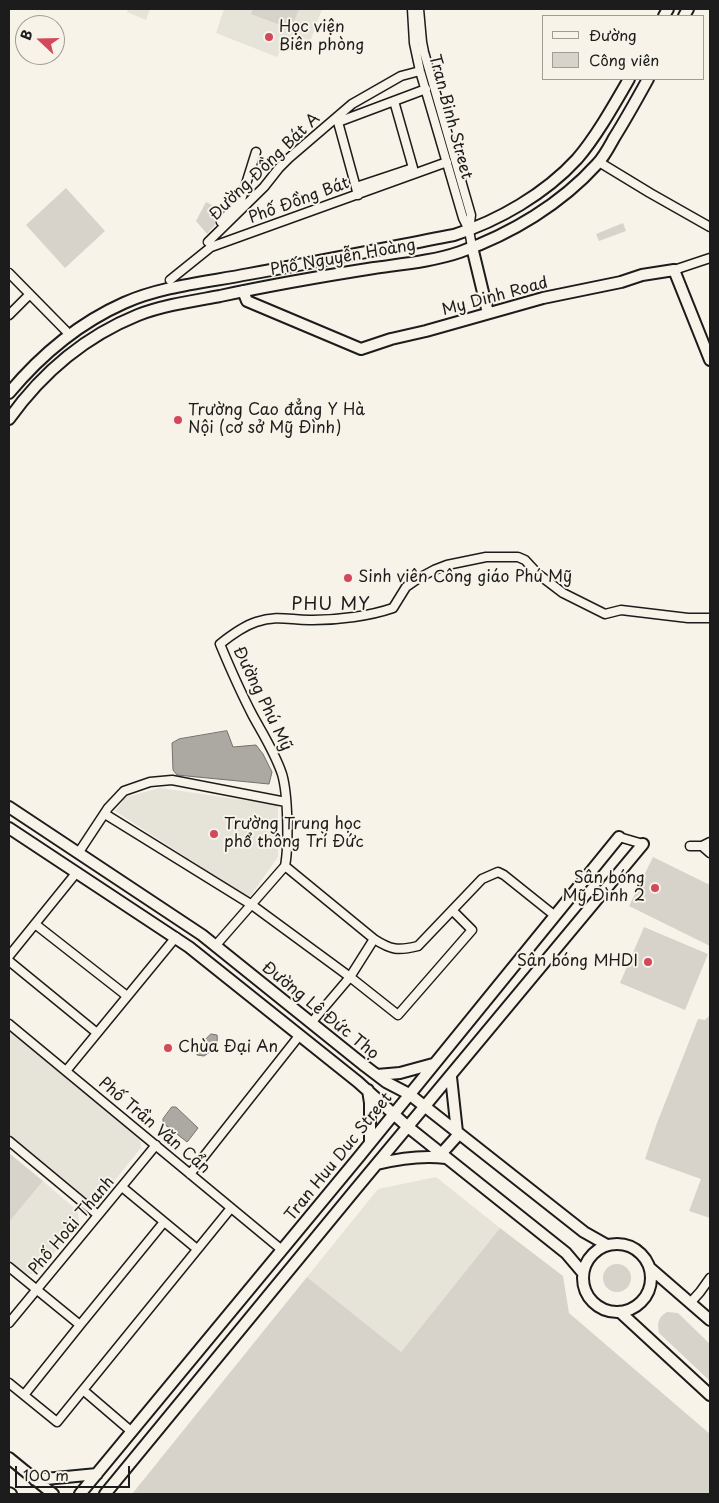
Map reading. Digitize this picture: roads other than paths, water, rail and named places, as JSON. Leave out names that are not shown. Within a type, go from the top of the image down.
[{"type":"main road","name":"Phố Nguyễn Hoàng","points":[[9,393],[44,356],[70,335],[90,321],[124,303],[176,288],[454,235],[469,230],[510,210],[561,175],[577,159],[628,80]]},
{"type":"main road","name":"Phố Nguyễn Hoàng","points":[[9,419],[22,401],[53,368],[74,351],[115,325],[139,315],[163,307],[243,291],[409,263],[456,253],[507,232],[568,192],[600,162],[647,80]]},
{"type":"main road","name":"Tran Binh Street","points":[[472,247],[488,313]]},
{"type":"main road","name":"My Dinh Road","points":[[243,291],[247,301],[360,349],[543,298],[621,282],[642,275],[674,270]]},
{"type":"main road","points":[[674,270],[710,360]]},
{"type":"main road","name":"Đường Lê Đức Thọ","points":[[9,807],[216,945],[372,1072],[409,1094],[584,1232],[607,1245]]},
{"type":"main road","name":"Đường Lê Đức Thọ","points":[[9,828],[176,937],[368,1090],[408,1127],[566,1253],[583,1273]]},
{"type":"main road","name":"Tran Huu Duc Street","points":[[80,1494],[358,1158],[619,837]]},
{"type":"main road","name":"Tran Huu Duc Street","points":[[105,1494],[644,844]]},
{"type":"main road","points":[[358,1082],[372,1072],[400,1074],[434,1063]]},
{"type":"main road","points":[[358,1158],[375,1167],[399,1158],[444,1156],[458,1133],[451,1077]]},
{"type":"main road","points":[[368,1090],[370,1103],[370,1143]]},
{"type":"main road","points":[[650,1268],[651,1283],[648,1291],[644,1299],[637,1306],[629,1310],[613,1312],[602,1309],[592,1302],[586,1293],[583,1273],[588,1261],[596,1251],[607,1245],[627,1245],[636,1249],[650,1268],[710,1320]]},
{"type":"main road","points":[[620,1312],[710,1396]]},
{"type":"main road","points":[[9,1458],[53,1494]]},
{"type":"main road","points":[[35,1480],[97,1474]]},
{"type":"main road","points":[[114,1483],[115,1494]]},
{"type":"street","name":"Tran Binh Street","points":[[412,9],[414,43],[420,71],[463,218],[469,230],[472,247]]},
{"type":"street","name":"Tran Binh Street","points":[[418,9],[422,42],[429,71],[471,215],[469,230]]},
{"type":"street","name":"Đường Đồng Bát A","points":[[256,152],[241,200],[207,240],[264,187],[289,158],[352,104],[401,76],[420,71]]},
{"type":"street","points":[[394,101],[413,168],[357,191],[338,122],[394,101],[426,90]]},
{"type":"street","name":"Phố Đồng Bát","points":[[170,280],[211,247],[357,191],[446,162]]},
{"type":"street","points":[[600,162],[710,228]]},
{"type":"street","points":[[674,270],[710,258]]},
{"type":"street","points":[[9,273],[70,335]]},
{"type":"street","points":[[9,315],[29,295]]},
{"type":"street","name":"Đường Phú Mỹ","points":[[285,866],[288,853],[283,777],[273,751],[254,717],[220,644],[255,622],[278,617],[313,620],[376,614],[393,608],[406,587],[418,578],[434,570],[486,557],[518,557],[525,560],[538,574],[563,593],[605,614],[621,610],[688,618],[710,618]]},
{"type":"street","points":[[78,852],[124,791],[150,782],[172,780],[286,802]]},
{"type":"street","points":[[105,814],[252,905],[398,1015],[472,930],[453,911]]},
{"type":"street","points":[[619,837],[644,844]]},
{"type":"street","points":[[690,846],[702,846],[710,842]]},
{"type":"street","points":[[702,846],[710,853]]},
{"type":"street","points":[[216,945],[285,866],[387,948],[405,950],[418,946],[482,879],[498,872],[554,915]]},
{"type":"street","points":[[9,956],[77,872]]},
{"type":"street","points":[[35,924],[127,996]]},
{"type":"street","points":[[66,1071],[176,937]]},
{"type":"street","points":[[311,1022],[350,977],[374,939]]},
{"type":"street","points":[[9,961],[97,1033]]},
{"type":"street","name":"Phố Trần Văn Cẩn","points":[[9,1024],[282,1250]]},
{"type":"street","points":[[190,1174],[300,1036]]},
{"type":"street","points":[[9,1141],[98,1215]]},
{"type":"street","name":"Phố Hoài Thanh","points":[[9,1323],[156,1145]]},
{"type":"street","points":[[122,1187],[197,1249]]},
{"type":"street","points":[[9,1382],[57,1422],[231,1208]]},
{"type":"street","points":[[24,1395],[164,1222]]},
{"type":"street","points":[[9,1267],[80,1325]]},
{"type":"street","points":[[690,1302],[710,1278]]},
{"type":"street","points":[[83,1390],[132,1432]]},
{"type":"place","name":"Học viện Biên phòng","points":[[269,37]]},
{"type":"place","name":"Trường Cao đẳng Y Hà Nội (cơ sở Mỹ Đình)","points":[[178,420]]},
{"type":"place","name":"Sinh viên Công giáo Phú Mỹ","points":[[348,578]]},
{"type":"place","name":"Trường Trung học phổ thông Trí Đức","points":[[214,834]]},
{"type":"place","name":"Sân bóng Mỹ Đình 2","points":[[655,888]]},
{"type":"place","name":"Sân bóng MHDI","points":[[648,962]]},
{"type":"place","name":"Chùa Đại An","points":[[168,1048]]},
{"type":"district","name":"PHU MY","points":[[331,605]]}]
